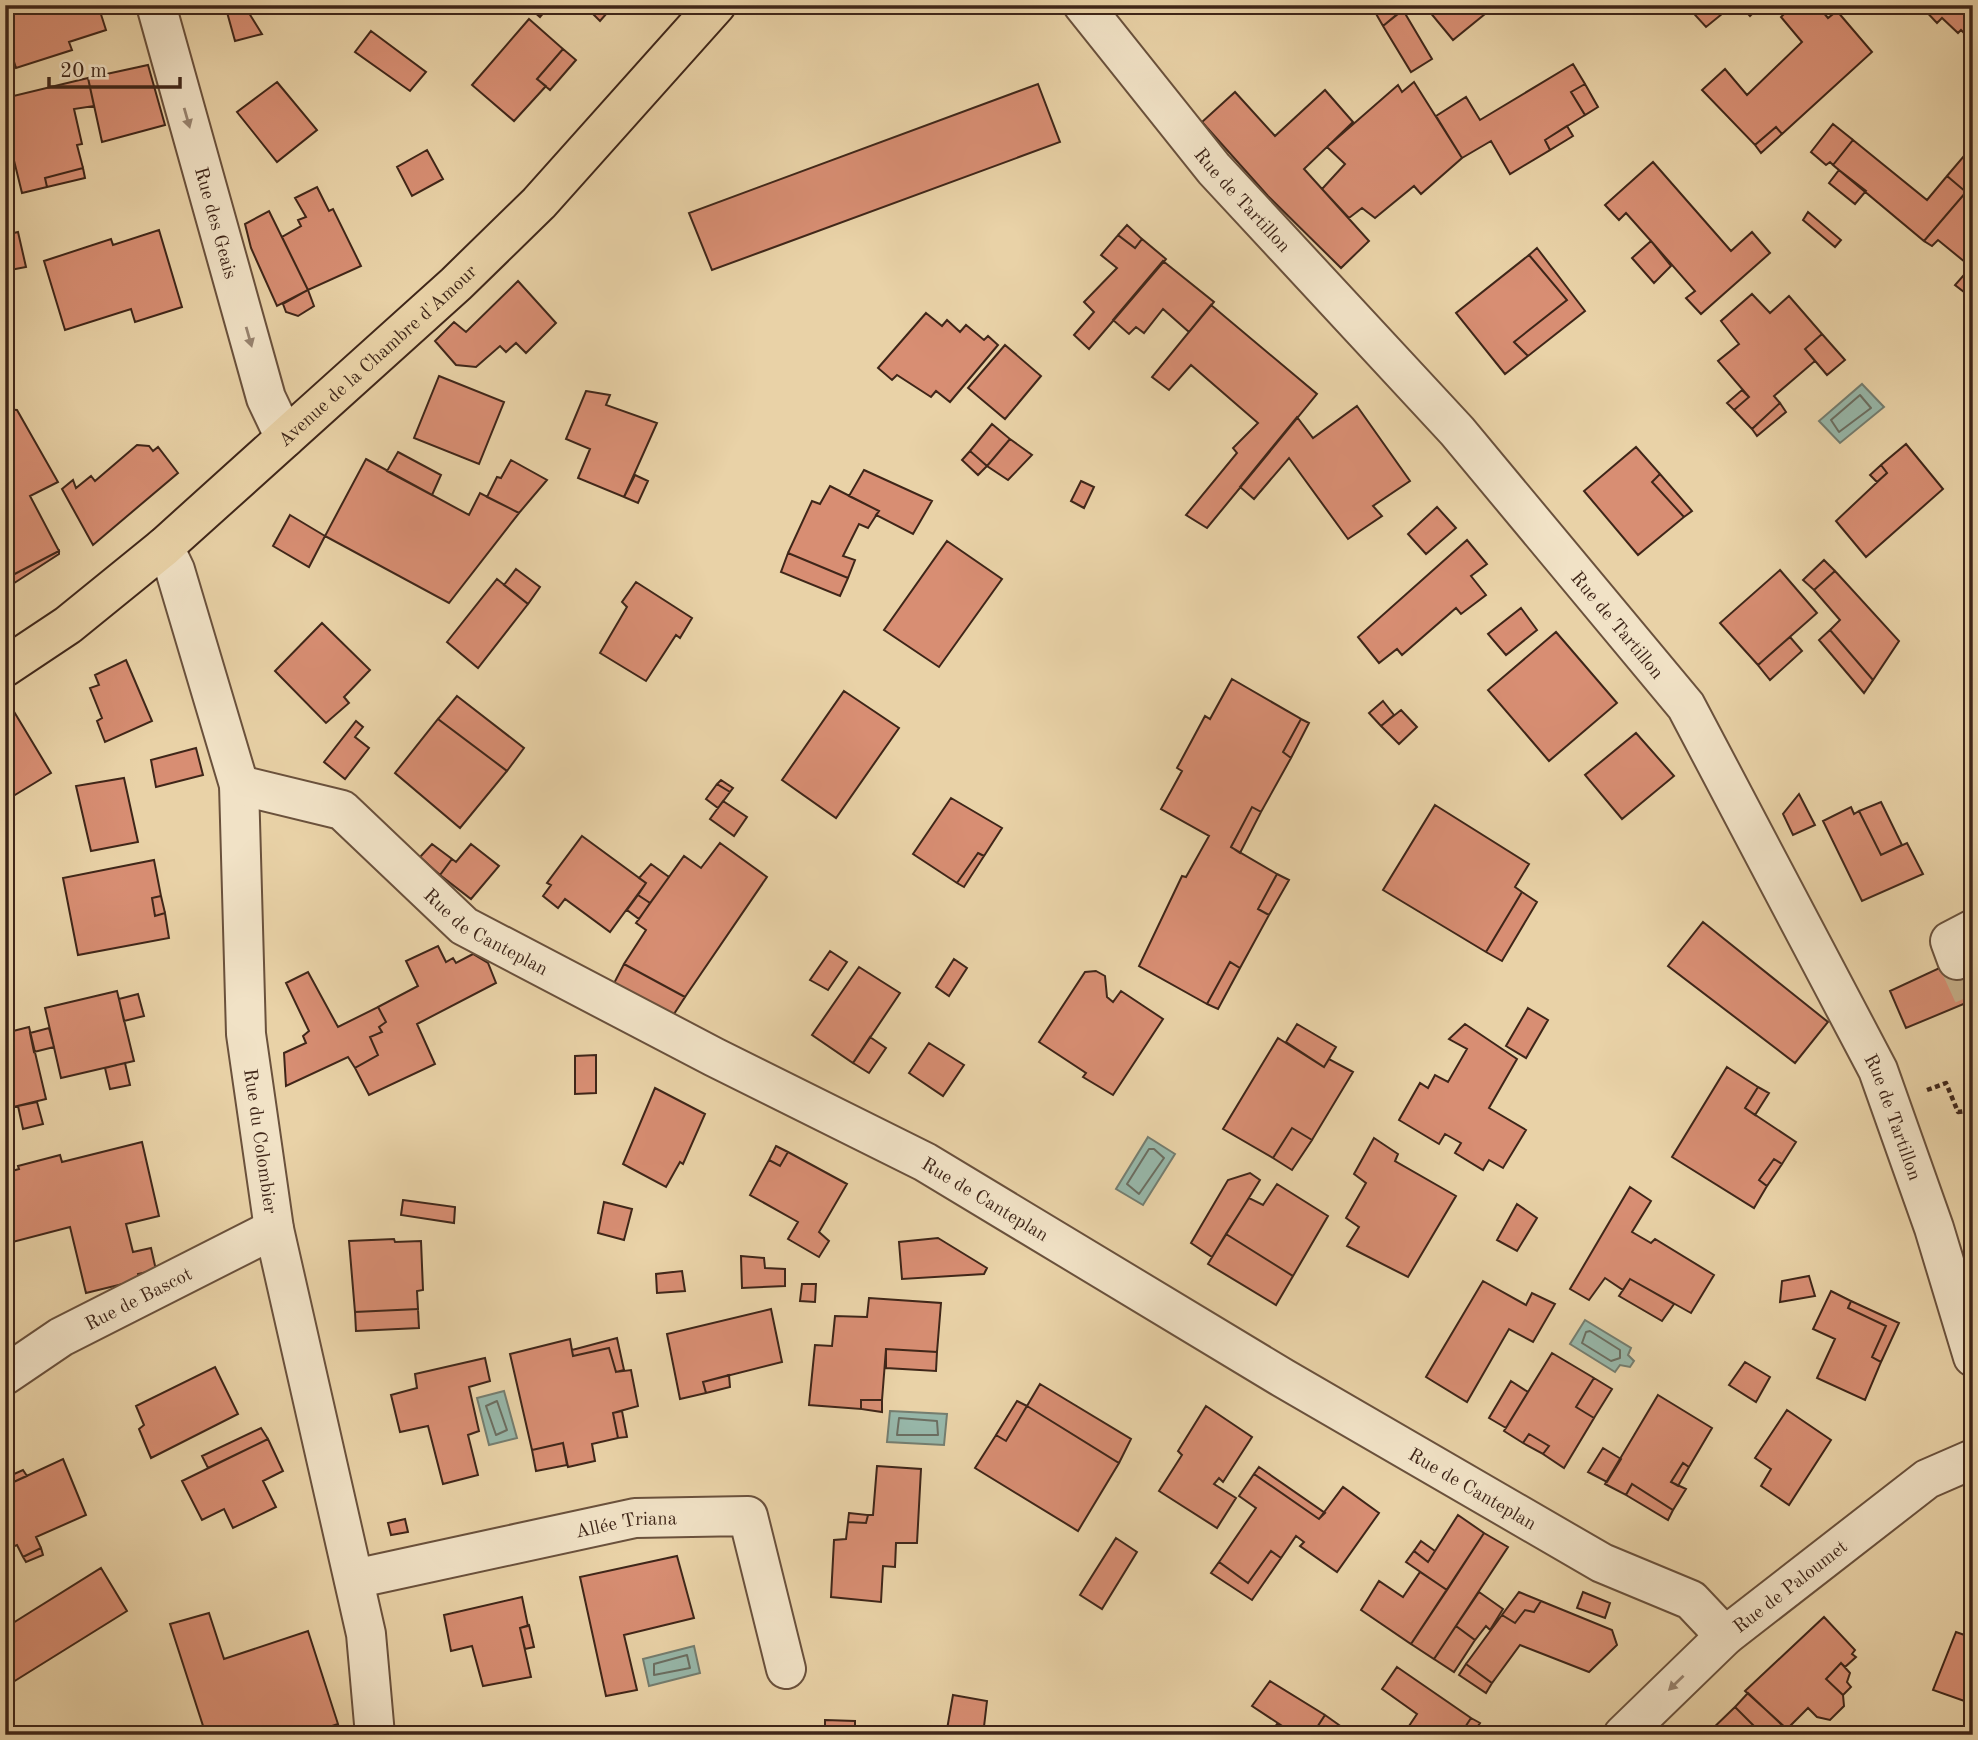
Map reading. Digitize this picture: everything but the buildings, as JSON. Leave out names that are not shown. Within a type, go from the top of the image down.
[{"type":"main road","name":"Avenue de la Chambre d'Amour","points":[[5,667],[68,625],[164,547],[456,284],[539,203],[716,5]]},
{"type":"street","name":"Rue des Geais","points":[[156,5],[264,391],[285,438]]},
{"type":"street","name":"Rue de Tartillon","points":[[1083,5],[1214,169],[1457,431],[1686,706],[1878,1070],[1934,1228],[1973,1357]]},
{"type":"street","name":"Rue du Colombier","points":[[164,547],[175,570],[239,785],[246,1034],[274,1229],[366,1634],[375,1735]]},
{"type":"street","name":"Rue de Canteplan","points":[[239,785],[342,810],[464,926],[714,1057],[925,1161],[1283,1378],[1602,1563],[1691,1600],[1725,1636]]},
{"type":"street","name":"Rue de Bascot","points":[[5,1375],[61,1337],[274,1229]]},
{"type":"street","name":"Rue de Paloumet","points":[[1623,1735],[1725,1636],[1927,1479],[1973,1459]]},
{"type":"street","name":"Allée Triana","points":[[354,1579],[635,1518],[748,1516],[786,1669]]},
{"type":"path","points":[[1939,1085],[1946,1083],[1958,1112],[1973,1110]]},
{"type":"water","points":[[1862,384],[1884,407],[1840,443],[1819,421]]},
{"type":"water","points":[[1148,1137],[1175,1154],[1143,1205],[1116,1189]]},
{"type":"water","points":[[1585,1320],[1631,1348],[1628,1355],[1634,1361],[1630,1367],[1620,1365],[1615,1372],[1570,1344]]},
{"type":"water","points":[[504,1391],[517,1438],[489,1445],[477,1398]]},
{"type":"water","points":[[890,1411],[947,1414],[944,1445],[887,1442]]},
{"type":"water","points":[[694,1646],[700,1673],[649,1686],[643,1659]]},
{"type":"tunnel","points":[[1957,960],[1973,995]]}]
